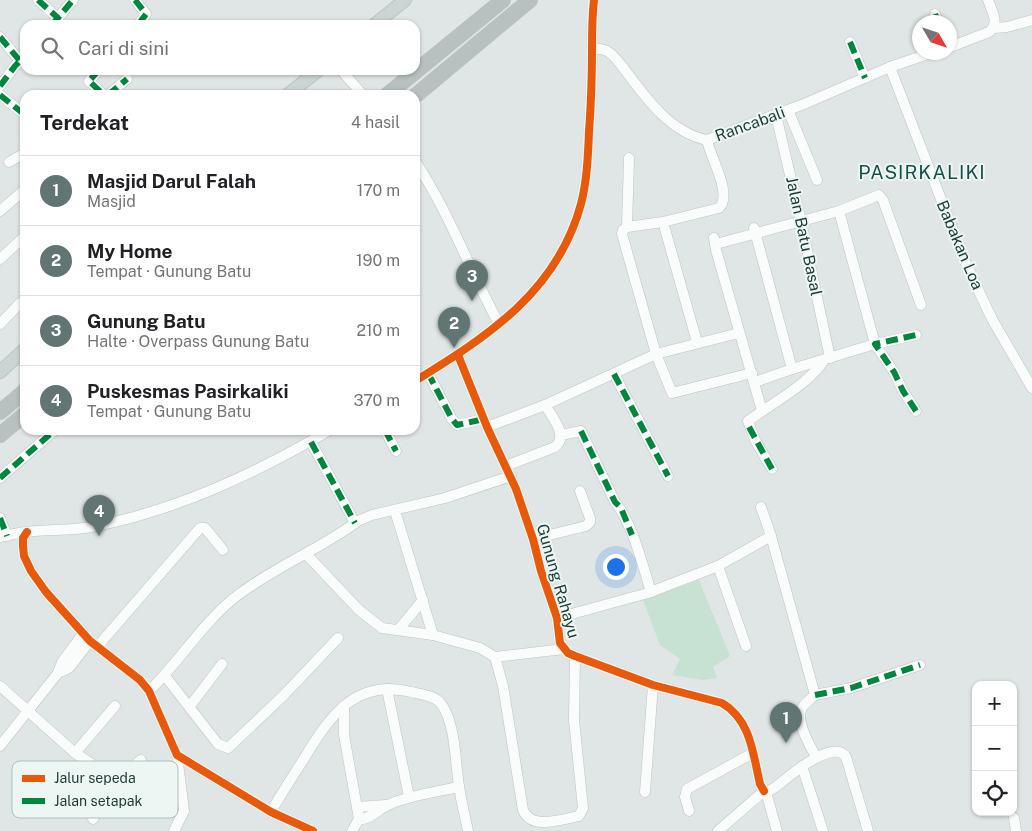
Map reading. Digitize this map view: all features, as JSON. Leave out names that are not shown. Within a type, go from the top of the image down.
[{"type":"highway","points":[[420,68],[503,0]]},
{"type":"highway","points":[[420,92],[530,0]]},
{"type":"highway","points":[[393,90],[411,75]]},
{"type":"highway","points":[[0,412],[20,395]]},
{"type":"highway","points":[[0,435],[20,418]]},
{"type":"main road","points":[[380,20],[406,0]]},
{"type":"main road","points":[[294,90],[312,75]]},
{"type":"main road","points":[[0,372],[20,354]]},
{"type":"street","points":[[38,0],[54,20]]},
{"type":"street","points":[[56,20],[73,0]]},
{"type":"street","points":[[135,0],[146,14],[142,20]]},
{"type":"street","points":[[420,378],[458,355],[499,324],[537,289],[555,262],[578,215],[582,202],[588,157],[591,30],[594,0]]},
{"type":"street","points":[[988,0],[995,23],[994,28]]},
{"type":"street","points":[[957,44],[989,32],[994,28],[1007,27],[1032,20]]},
{"type":"street","points":[[0,37],[20,57]]},
{"type":"street","points":[[850,42],[865,78]]},
{"type":"street","name":"Rancabali","points":[[592,48],[605,50],[613,55],[642,92],[683,132],[696,138],[707,140],[776,115],[912,60]]},
{"type":"street","points":[[0,86],[20,61]]},
{"type":"street","name":"Babakan Loa","points":[[890,67],[966,264],[992,319],[1032,388]]},
{"type":"street","points":[[94,75],[89,81],[100,90]]},
{"type":"street","points":[[346,75],[359,90]]},
{"type":"street","points":[[112,90],[127,78]]},
{"type":"street","points":[[0,95],[20,111]]},
{"type":"street","points":[[788,110],[817,180]]},
{"type":"street","name":"Jalan Batu Basal","points":[[776,115],[801,219],[827,359]]},
{"type":"street","points":[[707,140],[709,153],[720,175],[724,195],[723,204],[719,208],[663,222],[627,227],[623,230],[622,234],[656,354],[671,392],[674,394],[792,369],[875,343],[916,335]]},
{"type":"street","points":[[9,162],[20,156]]},
{"type":"street","points":[[627,227],[630,158]]},
{"type":"street","points":[[420,168],[430,183],[480,289],[499,324]]},
{"type":"street","points":[[0,211],[20,194]]},
{"type":"street","points":[[762,411],[716,244],[755,231],[839,211],[879,195],[883,200],[921,305]]},
{"type":"street","points":[[839,211],[875,343],[916,411]]},
{"type":"street","points":[[665,228],[697,342]]},
{"type":"street","points":[[755,231],[792,369]]},
{"type":"street","points":[[0,259],[20,241]]},
{"type":"street","points":[[0,324],[20,303]]},
{"type":"street","points":[[428,373],[457,425],[486,423],[545,405],[656,354],[697,342],[739,333]]},
{"type":"street","name":"Gunung Rahayu","points":[[458,355],[486,423],[511,476],[533,538],[541,571],[557,618],[560,643],[564,649],[575,656],[653,685],[726,706],[746,728],[760,784],[765,791],[777,831]]},
{"type":"street","points":[[772,469],[755,440],[748,421],[787,394],[819,368],[827,359]]},
{"type":"street","points":[[614,374],[668,476]]},
{"type":"street","points":[[506,466],[555,447],[560,443],[561,435],[545,405]]},
{"type":"street","points":[[561,435],[581,431],[616,502],[621,508],[651,592]]},
{"type":"street","points":[[0,478],[49,435]]},
{"type":"street","points":[[0,518],[4,536],[27,532],[90,527],[146,513],[238,479],[284,457],[322,435]]},
{"type":"street","points":[[388,435],[396,450]]},
{"type":"street","points":[[310,442],[355,523]]},
{"type":"street","points":[[149,691],[165,676],[204,627],[233,599],[257,582],[355,523],[372,515],[445,498],[511,476]]},
{"type":"street","points":[[533,538],[586,526],[590,522],[580,491]]},
{"type":"street","points":[[761,507],[771,536],[815,695]]},
{"type":"street","points":[[395,511],[433,635]]},
{"type":"street","points":[[0,746],[58,673],[69,668],[90,641],[200,528],[205,528],[222,550]]},
{"type":"street","points":[[27,532],[23,538],[27,563],[46,592],[90,641],[140,680],[149,691],[177,755],[178,761]]},
{"type":"street","points":[[557,618],[651,592],[718,566],[771,536]]},
{"type":"street","points":[[306,554],[359,610],[382,628],[433,635],[480,648],[494,657],[564,649]]},
{"type":"street","points":[[718,566],[746,646]]},
{"type":"street","points":[[399,629],[423,600]]},
{"type":"street","points":[[165,676],[218,744],[228,748],[283,696],[338,638]]},
{"type":"street","points":[[494,657],[503,686],[524,814],[531,819],[546,823],[579,816],[583,808],[574,720],[575,656]]},
{"type":"street","points":[[190,706],[222,664]]},
{"type":"street","points":[[816,757],[804,732],[801,717],[802,710],[815,695],[851,688],[920,665]]},
{"type":"street","points":[[645,792],[653,685]]},
{"type":"street","points":[[0,686],[75,753],[87,761]]},
{"type":"street","points":[[387,689],[408,797]]},
{"type":"street","points":[[271,812],[324,728],[344,706],[356,696],[370,691],[387,689],[408,691],[440,702],[449,723],[468,831]]},
{"type":"street","points":[[75,753],[115,706]]},
{"type":"street","points":[[344,706],[344,735],[359,819],[352,831]]},
{"type":"street","points":[[324,728],[335,730],[344,735]]},
{"type":"street","points":[[718,831],[729,827],[765,791],[774,788],[802,766],[816,757],[840,752],[844,754],[868,831]]},
{"type":"street","points":[[689,811],[685,797],[688,789],[753,753]]},
{"type":"street","points":[[177,755],[271,812],[313,831]]},
{"type":"street","points":[[174,831],[184,811],[178,763]]},
{"type":"street","points":[[802,766],[823,831]]},
{"type":"street","points":[[359,819],[368,818],[387,805],[408,797],[459,787]]},
{"type":"street","points":[[357,807],[387,805]]},
{"type":"street","points":[[1014,818],[1016,831]]},
{"type":"green space","points":[[699,580],[730,656],[713,667],[717,678],[702,680],[672,675],[680,659],[660,645],[643,600]]},
{"type":"marked path","points":[[38,0],[58,18]]},
{"type":"marked path","points":[[56,20],[73,0]]},
{"type":"marked path","points":[[135,0],[146,14],[142,20]]},
{"type":"marked path","points":[[0,37],[20,61]]},
{"type":"marked path","points":[[850,42],[865,78]]},
{"type":"marked path","points":[[0,86],[20,61]]},
{"type":"marked path","points":[[94,75],[89,81],[99,90]]},
{"type":"marked path","points":[[114,90],[127,79]]},
{"type":"marked path","points":[[0,95],[20,111]]},
{"type":"marked path","points":[[916,335],[875,344],[894,372],[916,411]]},
{"type":"marked path","points":[[428,373],[457,425],[484,419]]},
{"type":"marked path","points":[[614,374],[668,476]]},
{"type":"marked path","points":[[749,427],[772,469]]},
{"type":"marked path","points":[[581,431],[615,502],[621,508],[632,535]]},
{"type":"marked path","points":[[0,478],[49,435]]},
{"type":"marked path","points":[[388,435],[396,451]]},
{"type":"marked path","points":[[311,442],[355,523]]},
{"type":"marked path","points":[[0,518],[7,536]]},
{"type":"marked path","points":[[815,695],[851,688],[920,665]]},
{"type":"cycle path","points":[[420,378],[468,347],[516,309],[537,287],[555,262],[570,235],[581,204],[587,168],[594,0]]},
{"type":"cycle path","points":[[458,355],[487,427],[516,489],[557,618],[560,643],[568,653],[653,685],[722,703],[732,710],[745,728],[753,750],[760,784],[764,791]]},
{"type":"cycle path","points":[[27,532],[23,538],[24,556],[31,571],[46,592],[90,641],[140,680],[149,691],[177,755],[271,812],[313,831]]},
{"type":"place","name":"Gunung Batu","points":[[472,301]]},
{"type":"place","name":"My Home","points":[[454,348]]},
{"type":"place","name":"Puskesmas Pasirkaliki","points":[[99,536]]},
{"type":"place","name":"Masjid Darul Falah","points":[[786,743]]},
{"type":"district","name":"PASIRKALIKI","points":[[922,172]]}]
